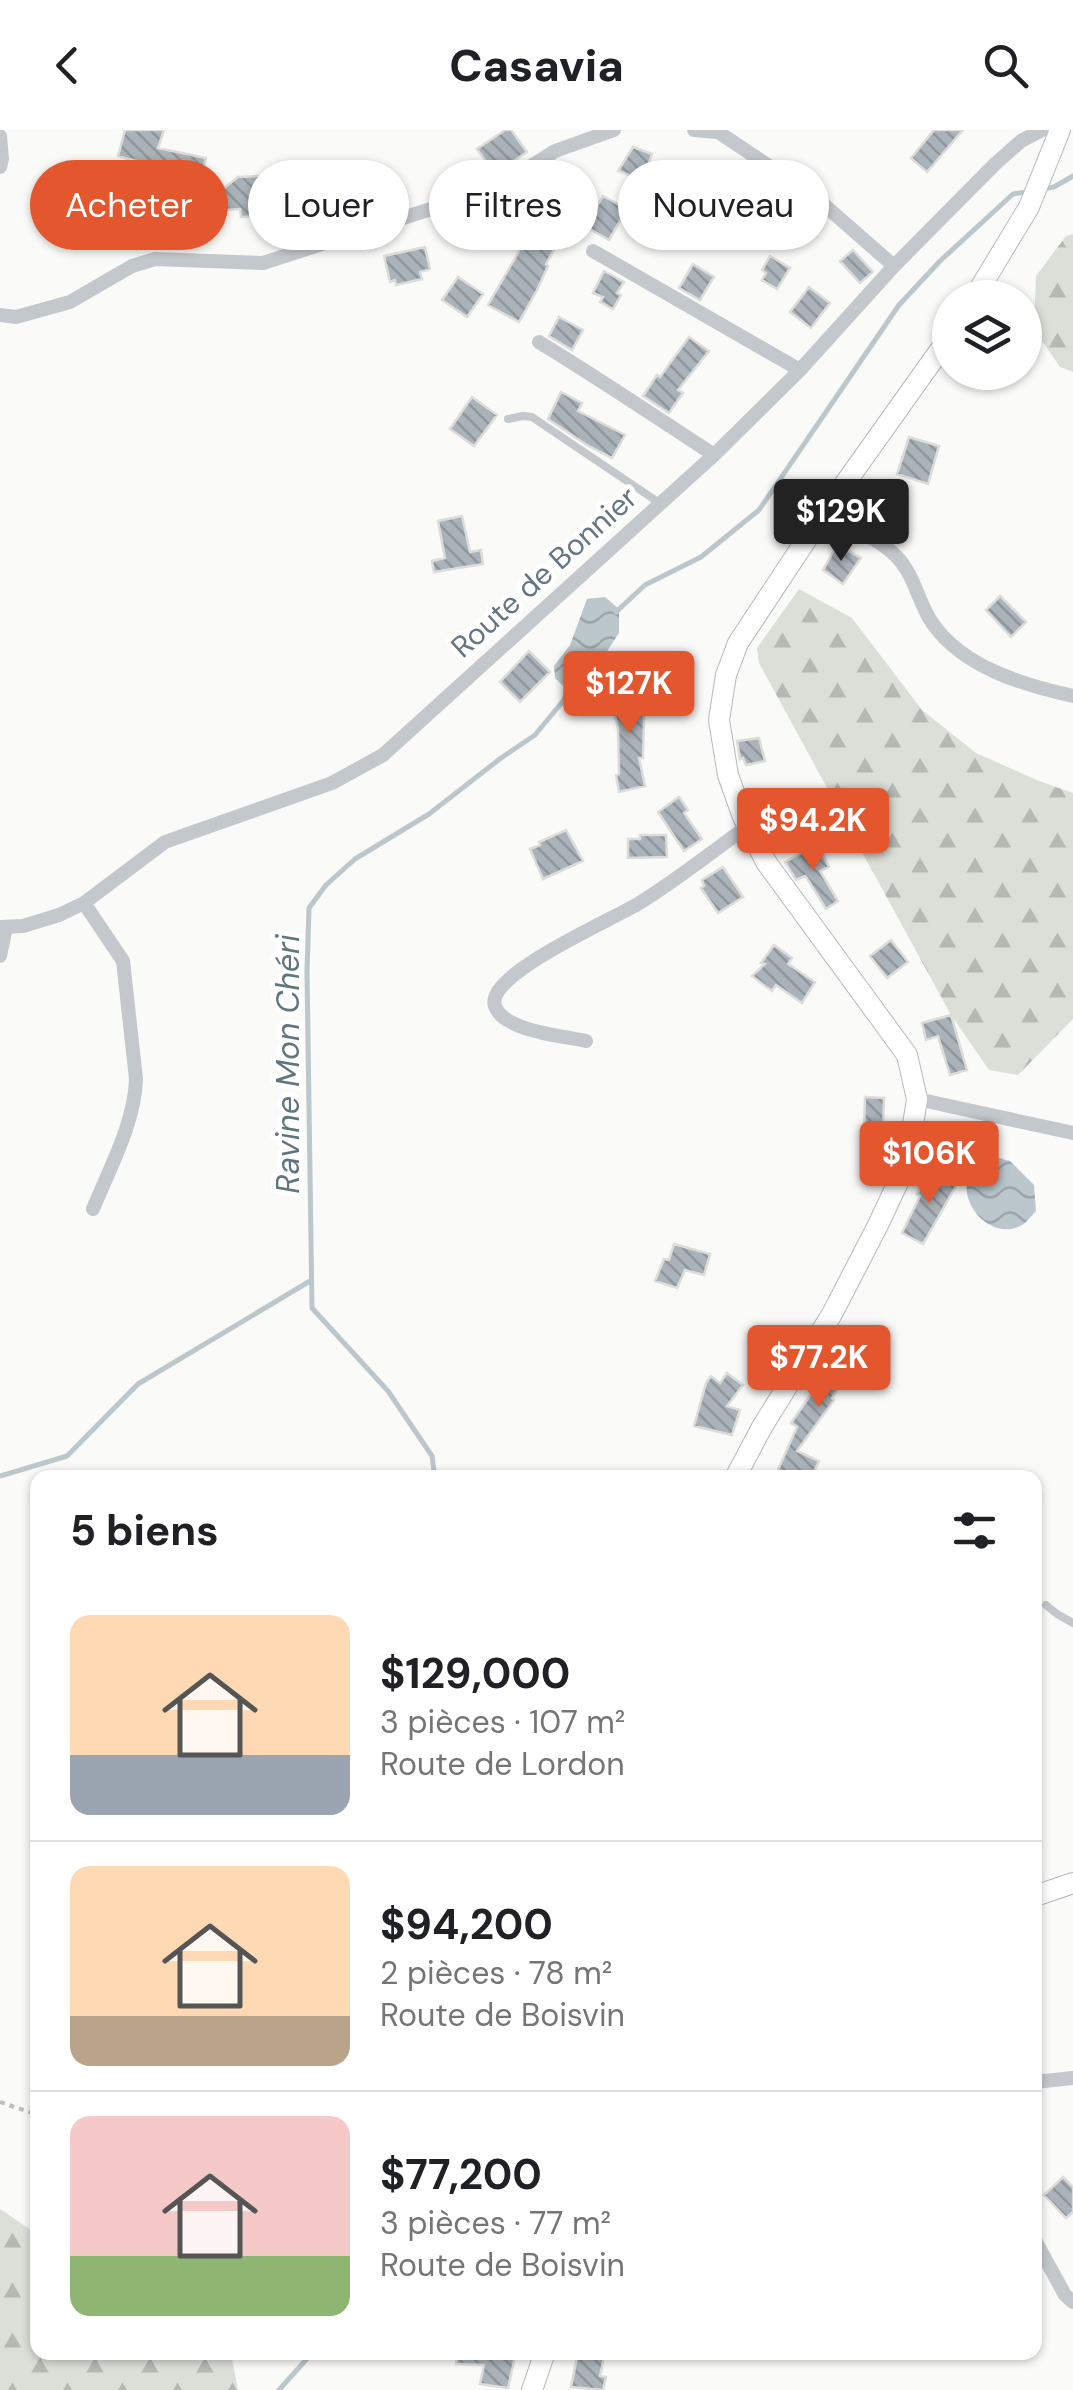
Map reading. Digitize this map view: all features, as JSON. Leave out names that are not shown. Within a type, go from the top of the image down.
[{"type":"main road","points":[[985,280],[1032,202],[1060,130]]},
{"type":"main road","points":[[740,1470],[762,1426],[832,1314],[878,1225],[907,1163],[917,1098],[907,1055],[766,862],[748,826],[728,775],[719,720],[726,675],[738,643],[932,361]]},
{"type":"main road","points":[[1042,1894],[1073,1883]]},
{"type":"main road","points":[[532,2390],[541,2360]]},
{"type":"street","points":[[0,314],[16,318],[70,302],[132,266],[155,259],[263,263],[462,199],[506,182],[555,151],[614,130]]},
{"type":"street","points":[[694,130],[716,131],[814,196],[894,266]]},
{"type":"street","name":"Route de Bonnier","points":[[3,927],[42,922],[84,903],[165,842],[332,783],[371,764],[714,455],[1008,152],[1042,130]]},
{"type":"street","points":[[0,136],[0,167]]},
{"type":"street","points":[[593,250],[800,370]]},
{"type":"street","points":[[538,342],[714,455]]},
{"type":"street","points":[[824,513],[885,546],[900,560],[930,621],[949,644],[982,666],[1044,690],[1073,696]]},
{"type":"street","points":[[586,1040],[514,1025],[494,1004],[495,994],[516,972],[643,901],[748,826]]},
{"type":"street","points":[[84,903],[123,962],[136,1080],[130,1118],[94,1210]]},
{"type":"street","points":[[0,956],[3,927]]},
{"type":"street","points":[[917,1098],[1073,1134]]},
{"type":"street","points":[[1042,2081],[1073,2078]]},
{"type":"street","points":[[1042,2251],[1070,2297]]},
{"type":"lane","points":[[508,420],[514,416],[532,417],[661,504]]},
{"type":"lane","points":[[1046,1605],[1073,1623]]},
{"type":"path","points":[[0,2102],[30,2112]]},
{"type":"green space","points":[[1073,234],[1073,372],[1060,367],[1042,341],[1042,280],[1036,280],[1066,236]]},
{"type":"green space","points":[[799,589],[852,618],[922,710],[976,753],[1073,793],[1073,1019],[1018,1075],[989,1070],[951,1015],[759,663],[757,648]]},
{"type":"green space","points":[[0,2209],[30,2229],[30,2360],[232,2360],[238,2390],[0,2390]]},
{"type":"water","points":[[605,597],[619,609],[619,633],[587,682],[568,691],[555,678],[554,666],[570,645],[587,599]]},
{"type":"water","points":[[995,1157],[1010,1161],[1034,1185],[1036,1211],[1025,1223],[1009,1229],[994,1227],[981,1219],[967,1192],[968,1178],[977,1165]]},
{"type":"building","points":[[125,130],[164,130],[158,148],[206,158],[133,160],[118,156]]},
{"type":"building","points":[[511,130],[527,152],[515,160],[485,160],[477,149]]},
{"type":"building","points":[[934,130],[963,130],[927,172],[911,158]]},
{"type":"building","points":[[633,147],[652,154],[650,160],[625,160]]},
{"type":"building","points":[[238,177],[248,177],[248,217],[241,217],[240,209],[228,210],[228,185]]},
{"type":"building","points":[[603,196],[618,204],[618,224],[609,240],[598,234],[598,204]]},
{"type":"building","points":[[425,247],[430,269],[420,272],[422,279],[396,285],[395,280],[390,282],[384,256]]},
{"type":"building","points":[[520,250],[554,250],[519,322],[488,305]]},
{"type":"building","points":[[853,250],[873,272],[860,283],[840,261]]},
{"type":"building","points":[[770,256],[790,268],[777,289],[762,280],[766,273],[762,270]]},
{"type":"building","points":[[693,264],[714,277],[700,300],[679,288]]},
{"type":"building","points":[[604,271],[624,282],[613,309],[600,302],[603,297],[593,293]]},
{"type":"building","points":[[458,277],[483,294],[467,317],[442,300]]},
{"type":"building","points":[[809,287],[830,303],[811,328],[790,312]]},
{"type":"building","points":[[559,317],[583,330],[572,350],[549,336]]},
{"type":"building","points":[[689,337],[709,351],[678,390],[683,393],[669,413],[643,396]]},
{"type":"building","points":[[561,392],[582,403],[578,411],[625,435],[612,458],[548,419]]},
{"type":"building","points":[[472,397],[497,415],[474,446],[450,429]]},
{"type":"building","points":[[909,437],[939,446],[928,484],[897,474]]},
{"type":"building","points":[[462,516],[470,552],[481,550],[483,564],[434,572],[432,561],[445,558],[438,521]]},
{"type":"building","points":[[837,545],[861,558],[843,584],[823,570]]},
{"type":"building","points":[[1000,596],[1026,622],[1011,637],[986,610]]},
{"type":"building","points":[[529,651],[550,672],[520,702],[500,682]]},
{"type":"building","points":[[635,682],[644,718],[643,758],[639,758],[645,786],[619,792],[618,729],[609,688]]},
{"type":"building","points":[[759,738],[765,761],[746,765],[740,759],[737,741]]},
{"type":"building","points":[[679,797],[688,810],[684,813],[702,839],[684,851],[658,812]]},
{"type":"building","points":[[566,830],[583,861],[543,879],[530,849]]},
{"type":"building","points":[[640,835],[666,835],[667,857],[628,858],[628,839],[640,839]]},
{"type":"building","points":[[818,844],[829,867],[820,871],[838,901],[826,909],[807,878],[796,880],[785,862]]},
{"type":"building","points":[[723,867],[743,897],[718,913],[701,888],[702,880]]},
{"type":"building","points":[[891,940],[908,962],[887,978],[870,956]]},
{"type":"building","points":[[774,945],[792,958],[788,964],[815,982],[802,1003],[776,985],[772,991],[752,976],[765,964],[761,963]]},
{"type":"building","points":[[951,1015],[967,1070],[950,1075],[938,1036],[926,1040],[922,1023]]},
{"type":"building","points":[[865,1097],[884,1098],[883,1130],[864,1129]]},
{"type":"building","points":[[930,1172],[936,1176],[938,1172],[957,1184],[923,1244],[902,1233]]},
{"type":"building","points":[[674,1244],[710,1254],[704,1275],[685,1270],[677,1288],[655,1281]]},
{"type":"building","points":[[845,1341],[871,1357],[859,1375],[850,1370],[834,1400],[797,1451],[819,1461],[815,1470],[778,1470],[797,1427],[791,1423]]},
{"type":"building","points":[[727,1373],[743,1385],[727,1406],[740,1410],[732,1435],[694,1426],[706,1383],[711,1376],[720,1383]]},
{"type":"building","points":[[1063,2177],[1073,2187],[1073,2212],[1066,2218],[1044,2195]]},
{"type":"building","points":[[456,2360],[514,2360],[508,2388],[480,2384],[484,2365],[456,2364]]},
{"type":"building","points":[[576,2360],[603,2360],[600,2376],[606,2377],[603,2390],[571,2387]]},
{"type":"waterway","name":"Ravine Mon Chéri","points":[[1043,189],[1073,176]]},
{"type":"waterway","name":"Ravine Mon Chéri","points":[[616,612],[645,585],[701,557],[759,510],[899,305],[1013,194],[1027,192]]},
{"type":"waterway","name":"Ravine Mon Chéri","points":[[434,1470],[432,1456],[388,1391],[312,1308],[309,908],[326,885],[355,859],[429,814],[535,735],[569,689]]},
{"type":"waterway","points":[[0,1476],[67,1456],[138,1384],[310,1281]]},
{"type":"waterway","name":"Ravine Mon Chéri","points":[[279,2390],[306,2360]]}]
